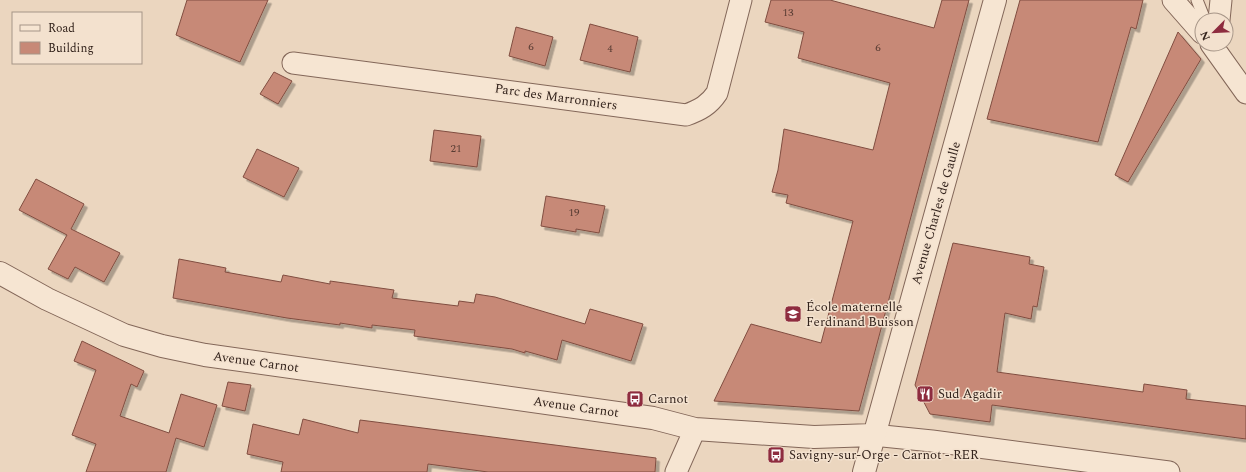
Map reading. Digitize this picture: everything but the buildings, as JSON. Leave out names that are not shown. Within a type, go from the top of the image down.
[{"type":"street","name":"Parc des Marronniers","points":[[293,63],[686,115],[711,102],[717,93],[741,0]]},
{"type":"street","name":"Avenue Charles de Gaulle","points":[[864,472],[995,0]]},
{"type":"street","points":[[1173,0],[1194,25]]},
{"type":"street","points":[[1220,12],[1221,0]]},
{"type":"street","points":[[1219,52],[1246,93]]},
{"type":"street","name":"Avenue Carnot","points":[[0,273],[47,299],[124,335],[162,346],[205,355],[653,418],[695,429],[814,437],[873,436],[1036,463],[1169,472]]},
{"type":"street","points":[[676,472],[695,429]]},
{"type":"lane","points":[[1197,0],[1202,12]]},
{"type":"place","name":"École maternelle Ferdinand Buisson","points":[[793,314]]},
{"type":"place","name":"Sud Agadir","points":[[925,394]]},
{"type":"place","name":"Carnot","points":[[635,399]]},
{"type":"place","name":"Savigny-sur-Orge - Carnot - RER","points":[[776,455]]}]
